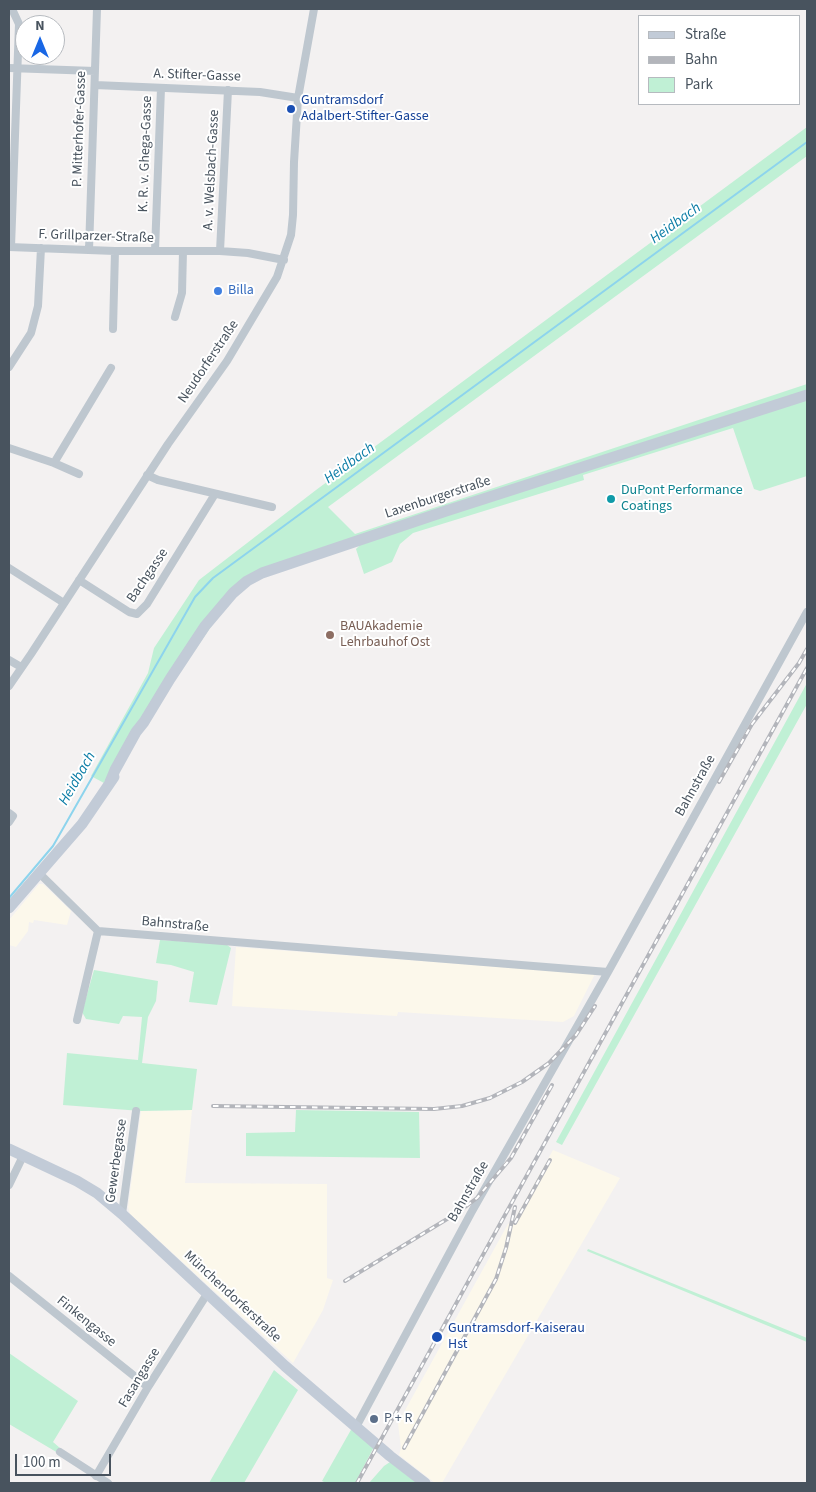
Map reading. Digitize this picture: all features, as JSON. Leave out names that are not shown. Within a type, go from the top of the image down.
[{"type":"street","points":[[10,247],[13,68],[19,24],[12,9]]},
{"type":"street","name":"P. Mitterhofer-Gasse","points":[[89,250],[97,9]]},
{"type":"street","name":"Neudorferstraße","points":[[9,686],[148,475],[227,361],[277,277],[291,235],[298,98],[314,9]]},
{"type":"street","points":[[13,68],[95,72]]},
{"type":"street","name":"A. Stifter-Gasse","points":[[95,85],[260,92],[298,98]]},
{"type":"street","name":"K. R. v. Ghega-Gasse","points":[[155,251],[161,88]]},
{"type":"street","name":"A. v. Welsbach-Gasse","points":[[220,251],[228,90]]},
{"type":"street","name":"F. Grillparzer-Straße","points":[[10,247],[115,251],[220,251],[248,253],[284,260]]},
{"type":"street","points":[[9,368],[31,332],[38,306],[41,248]]},
{"type":"street","points":[[113,329],[115,251]]},
{"type":"street","points":[[175,317],[182,293],[183,251]]},
{"type":"street","points":[[54,463],[111,368]]},
{"type":"street","name":"Laxenburgerstraße","points":[[9,908],[82,824],[110,782],[136,732],[204,626],[247,581],[262,573],[437,514],[807,395]]},
{"type":"street","points":[[9,448],[54,463],[79,474]]},
{"type":"street","points":[[148,475],[158,480],[272,507]]},
{"type":"street","name":"Bachgasse","points":[[79,580],[129,612],[137,614],[147,604],[215,494]]},
{"type":"street","points":[[9,568],[64,603]]},
{"type":"street","name":"Bahnstraße","points":[[356,1427],[471,1213],[608,972],[807,612]]},
{"type":"street","points":[[9,660],[20,667]]},
{"type":"street","points":[[9,813],[13,816],[9,822]]},
{"type":"street","points":[[39,873],[98,931],[77,1020]]},
{"type":"street","name":"Bahnstraße","points":[[98,931],[608,972]]},
{"type":"street","name":"Gewerbegasse","points":[[122,1214],[136,1111]]},
{"type":"street","name":"Münchendorferstraße","points":[[9,1149],[77,1181],[97,1193],[285,1366],[390,1456],[425,1483]]},
{"type":"street","points":[[9,1185],[23,1156]]},
{"type":"street","name":"Finkengasse","points":[[9,1276],[148,1387]]},
{"type":"street","name":"Fasangasse","points":[[96,1476],[148,1387],[207,1294]]},
{"type":"street","points":[[60,1452],[108,1483]]},
{"type":"shaded area","points":[[39,884],[43,884],[71,911],[67,925],[34,920],[33,923],[29,922],[28,931],[16,947],[9,945],[9,920]]},
{"type":"shaded area","points":[[236,947],[595,974],[574,1016],[563,1022],[398,1012],[397,1016],[232,1006]]},
{"type":"shaded area","points":[[192,1110],[185,1183],[327,1184],[327,1278],[333,1280],[323,1310],[293,1363],[130,1214],[128,1207],[141,1111]]},
{"type":"shaded area","points":[[553,1150],[620,1178],[442,1483],[435,1483],[399,1455],[401,1448],[398,1423],[508,1224],[514,1220]]},
{"type":"green space","points":[[807,127],[807,156],[328,507],[355,534],[807,384],[807,390],[245,577],[104,783],[91,776],[148,673],[154,648],[199,580],[316,490]]},
{"type":"green space","points":[[807,397],[807,476],[760,491],[754,489],[733,428],[583,475],[584,480],[413,533],[400,544],[392,562],[364,574],[356,549],[364,541]]},
{"type":"green space","points":[[807,683],[807,704],[562,1145],[556,1142]]},
{"type":"green space","points":[[160,940],[226,944],[231,948],[217,1005],[189,1002],[194,972],[171,965],[156,963]]},
{"type":"green space","points":[[94,970],[158,981],[156,1001],[148,1017],[142,1063],[197,1069],[192,1110],[141,1111],[63,1105],[67,1053],[138,1060],[142,1017],[123,1016],[119,1024],[86,1019],[82,1012]]},
{"type":"green space","points":[[296,1110],[419,1112],[420,1158],[246,1156],[246,1133],[295,1132]]},
{"type":"green space","points":[[588,1249],[807,1338],[807,1342],[587,1251]]},
{"type":"green space","points":[[9,1353],[78,1401],[53,1442],[60,1448],[58,1453],[9,1424]]},
{"type":"green space","points":[[274,1370],[298,1390],[244,1483],[209,1483]]},
{"type":"green space","points":[[352,1428],[374,1447],[355,1483],[326,1483],[322,1481]]},
{"type":"green space","points":[[390,1462],[417,1483],[369,1483]]},
{"type":"waterway","name":"Heidbach","points":[[9,898],[53,846],[195,597],[213,578],[807,142]]},
{"type":"railway","points":[[719,782],[752,724],[799,663],[807,649]]},
{"type":"railway","points":[[357,1483],[807,668]]},
{"type":"railway","points":[[213,1106],[434,1109],[462,1106],[490,1098],[522,1082],[549,1063],[576,1035],[595,1006]]},
{"type":"railway","points":[[345,1281],[457,1213],[477,1198],[511,1158],[552,1085]]},
{"type":"railway","points":[[515,1223],[550,1160]]},
{"type":"railway","points":[[404,1448],[496,1279],[506,1248],[515,1207]]},
{"type":"place","name":"Guntramsdorf Adalbert-Stifter-Gasse","points":[[291,109]]},
{"type":"place","name":"Billa","points":[[218,291]]},
{"type":"place","name":"DuPont Performance Coatings","points":[[611,499]]},
{"type":"place","name":"BAUAkademie Lehrbauhof Ost","points":[[330,635]]},
{"type":"place","name":"Guntramsdorf-Kaiserau Hst","points":[[437,1337]]},
{"type":"place","name":"P + R","points":[[374,1419]]}]
